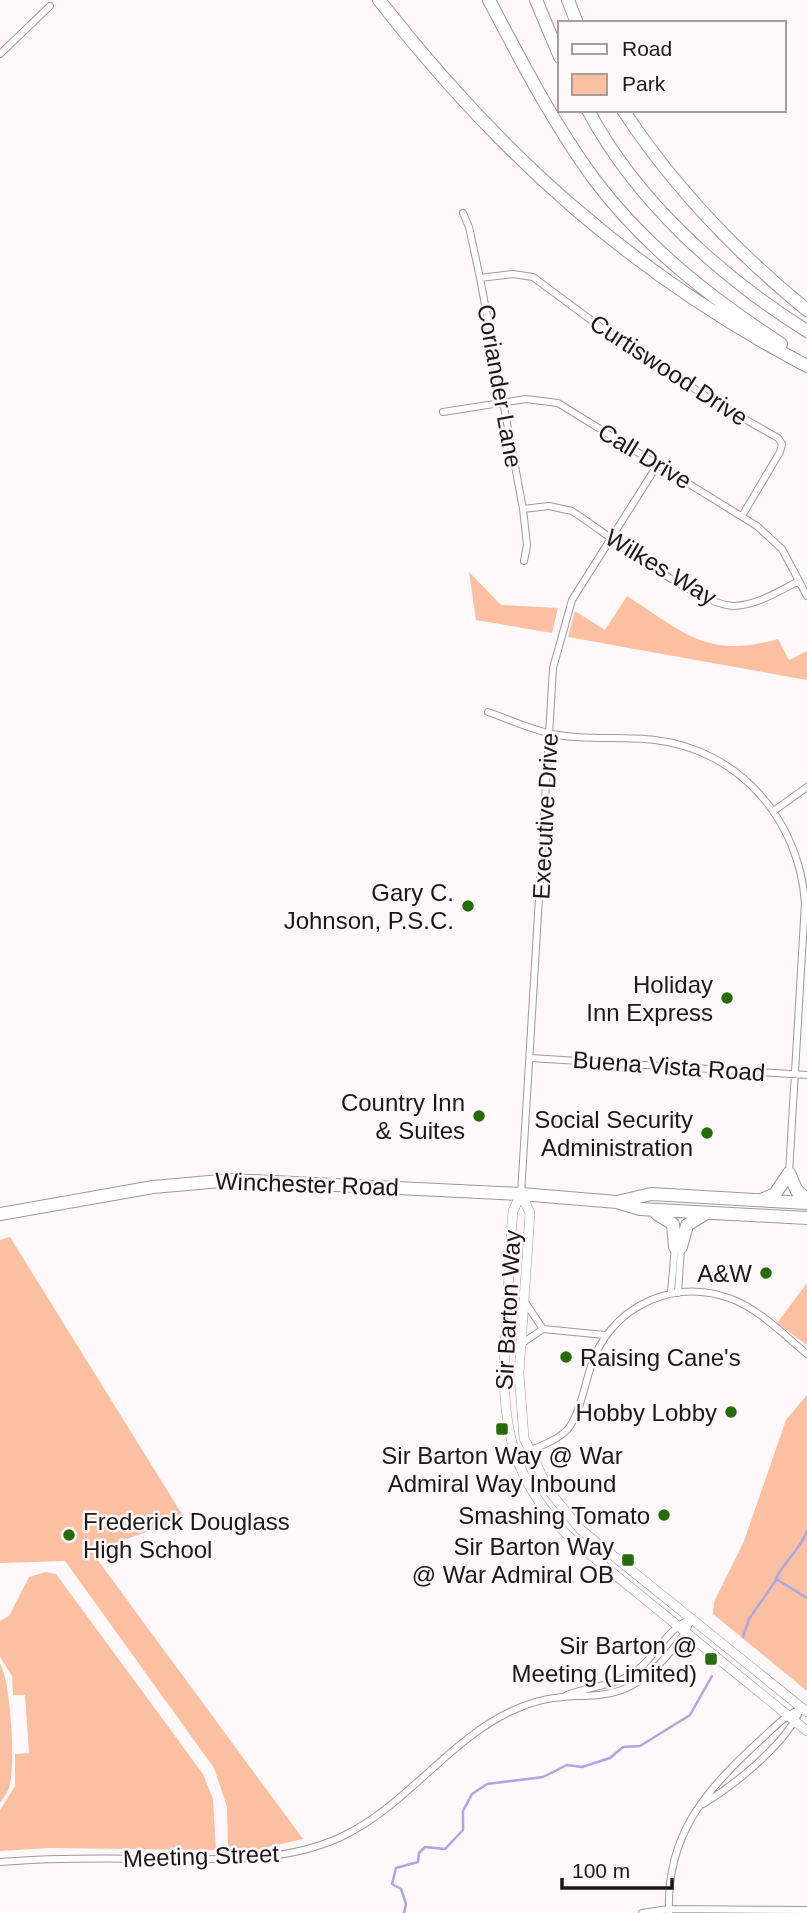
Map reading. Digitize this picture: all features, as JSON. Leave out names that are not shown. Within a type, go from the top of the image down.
[{"type":"highway","points":[[379,0],[466,106],[592,224],[699,303],[807,366]]},
{"type":"highway","points":[[489,0],[568,141],[626,218],[694,282],[736,314],[807,359]]},
{"type":"highway","points":[[536,0],[558,52]]},
{"type":"highway","points":[[568,0],[576,21]]},
{"type":"highway","points":[[588,112],[643,189],[702,252],[807,331]]},
{"type":"highway","points":[[625,112],[695,203],[756,266],[807,310]]},
{"type":"highway","points":[[760,1200],[783,1186],[789,1173]]},
{"type":"highway","points":[[789,1173],[797,1191],[807,1201]]},
{"type":"highway","name":"Winchester Road","points":[[0,1214],[153,1187],[232,1180],[521,1194],[617,1202],[640,1209],[807,1218]]},
{"type":"highway","name":"Winchester Road","points":[[617,1202],[651,1194],[807,1201]]},
{"type":"highway","points":[[640,1209],[669,1219],[676,1231],[678,1247]]},
{"type":"highway","points":[[678,1247],[687,1225],[699,1216],[711,1213]]},
{"type":"main road","name":"Sir Barton Way","points":[[521,1194],[530,1213],[519,1397],[529,1450],[549,1491],[580,1529],[804,1710]]},
{"type":"main road","name":"Sir Barton Way","points":[[521,1194],[513,1211],[503,1368],[505,1416],[515,1456],[534,1496],[554,1522],[807,1731]]},
{"type":"street","points":[[0,54],[50,6]]},
{"type":"street","name":"Coriander Lane","points":[[463,213],[470,227],[523,509],[527,545],[524,561]]},
{"type":"street","name":"Curtiswood Drive","points":[[480,278],[513,274],[533,277],[599,326],[690,386],[778,438],[782,444],[780,452],[742,516]]},
{"type":"street","name":"Call Drive","points":[[443,412],[501,402],[541,399],[558,403],[742,516],[774,541],[807,596]]},
{"type":"street","name":"Executive Drive","points":[[521,1194],[553,668],[566,618],[581,584],[658,464]]},
{"type":"street","name":"Wilkes Way","points":[[523,509],[562,508],[698,594],[723,605],[748,604],[799,581]]},
{"type":"street","points":[[488,712],[550,733],[656,740],[704,753],[747,780],[775,810],[793,846],[803,883],[804,924],[789,1173]]},
{"type":"street","points":[[775,810],[807,787]]},
{"type":"street","name":"Buena Vista Road","points":[[530,1058],[807,1075]]},
{"type":"street","points":[[674,1293],[678,1247]]},
{"type":"street","points":[[515,1456],[556,1438],[570,1426],[586,1376],[605,1335],[636,1306],[674,1293],[729,1298],[760,1316],[807,1353]]},
{"type":"street","points":[[524,1300],[543,1329]]},
{"type":"street","points":[[521,1344],[543,1329],[605,1335]]},
{"type":"street","name":"Meeting Street","points":[[0,1862],[74,1858],[223,1860],[293,1853],[342,1837],[362,1825],[501,1716],[540,1700],[632,1674],[645,1664],[676,1625],[691,1619]]},
{"type":"street","name":"Meeting Street","points":[[565,1695],[590,1698],[626,1689],[654,1670],[687,1633],[691,1619]]},
{"type":"street","points":[[669,1911],[670,1875],[676,1848],[687,1823],[738,1761],[787,1714],[804,1710]]},
{"type":"street","points":[[701,1805],[747,1771],[796,1722],[804,1710]]},
{"type":"street","points":[[738,1761],[747,1771]]},
{"type":"street","points":[[642,1913],[807,1910]]},
{"type":"green space","points":[[469,572],[501,605],[558,608],[552,633],[476,620]]},
{"type":"green space","points":[[627,596],[697,639],[732,646],[778,639],[789,660],[807,651],[807,680],[568,637],[575,611],[605,630]]},
{"type":"green space","points":[[10,1237],[185,1519],[91,1551],[303,1839],[255,1850],[228,1849],[227,1807],[214,1768],[65,1561],[0,1563],[0,1240]]},
{"type":"green space","points":[[807,1283],[807,1345],[777,1323]]},
{"type":"green space","points":[[807,1395],[807,1691],[713,1614],[714,1602],[744,1541],[786,1420]]},
{"type":"green space","points":[[46,1572],[56,1574],[203,1774],[213,1799],[216,1850],[49,1848],[0,1851],[0,1810],[15,1786],[15,1754],[29,1753],[25,1695],[13,1695],[12,1676],[0,1657],[0,1621],[9,1616],[29,1577]]},
{"type":"green space","points":[[0,1664],[7,1687],[12,1759],[9,1787],[0,1803]]},
{"type":"waterway","points":[[807,1531],[776,1579],[807,1598]]},
{"type":"waterway","points":[[743,1637],[749,1619],[776,1580]]},
{"type":"waterway","points":[[404,1913],[406,1904],[401,1889],[392,1884],[396,1868],[418,1862],[419,1853],[425,1847],[445,1849],[463,1830],[463,1811],[472,1794],[487,1784],[543,1777],[567,1765],[582,1767],[610,1758],[623,1747],[640,1746],[690,1715],[712,1676]]},
{"type":"place","name":"Gary C. Johnson, P.S.C.","points":[[468,906]]},
{"type":"place","name":"Holiday Inn Express","points":[[727,998]]},
{"type":"place","name":"Country Inn & Suites","points":[[479,1116]]},
{"type":"place","name":"Social Security Administration","points":[[707,1133]]},
{"type":"place","name":"A&W","points":[[766,1273]]},
{"type":"place","name":"Raising Cane's","points":[[566,1357]]},
{"type":"place","name":"Hobby Lobby","points":[[731,1412]]},
{"type":"place","name":"Sir Barton Way @ War Admiral Way Inbound","points":[[502,1429]]},
{"type":"place","name":"Smashing Tomato","points":[[664,1515]]},
{"type":"place","name":"Frederick Douglass High School","points":[[69,1535]]},
{"type":"place","name":"Sir Barton Way @ War Admiral OB","points":[[628,1560]]},
{"type":"place","name":"Sir Barton @ Meeting (Limited)","points":[[711,1659]]}]
